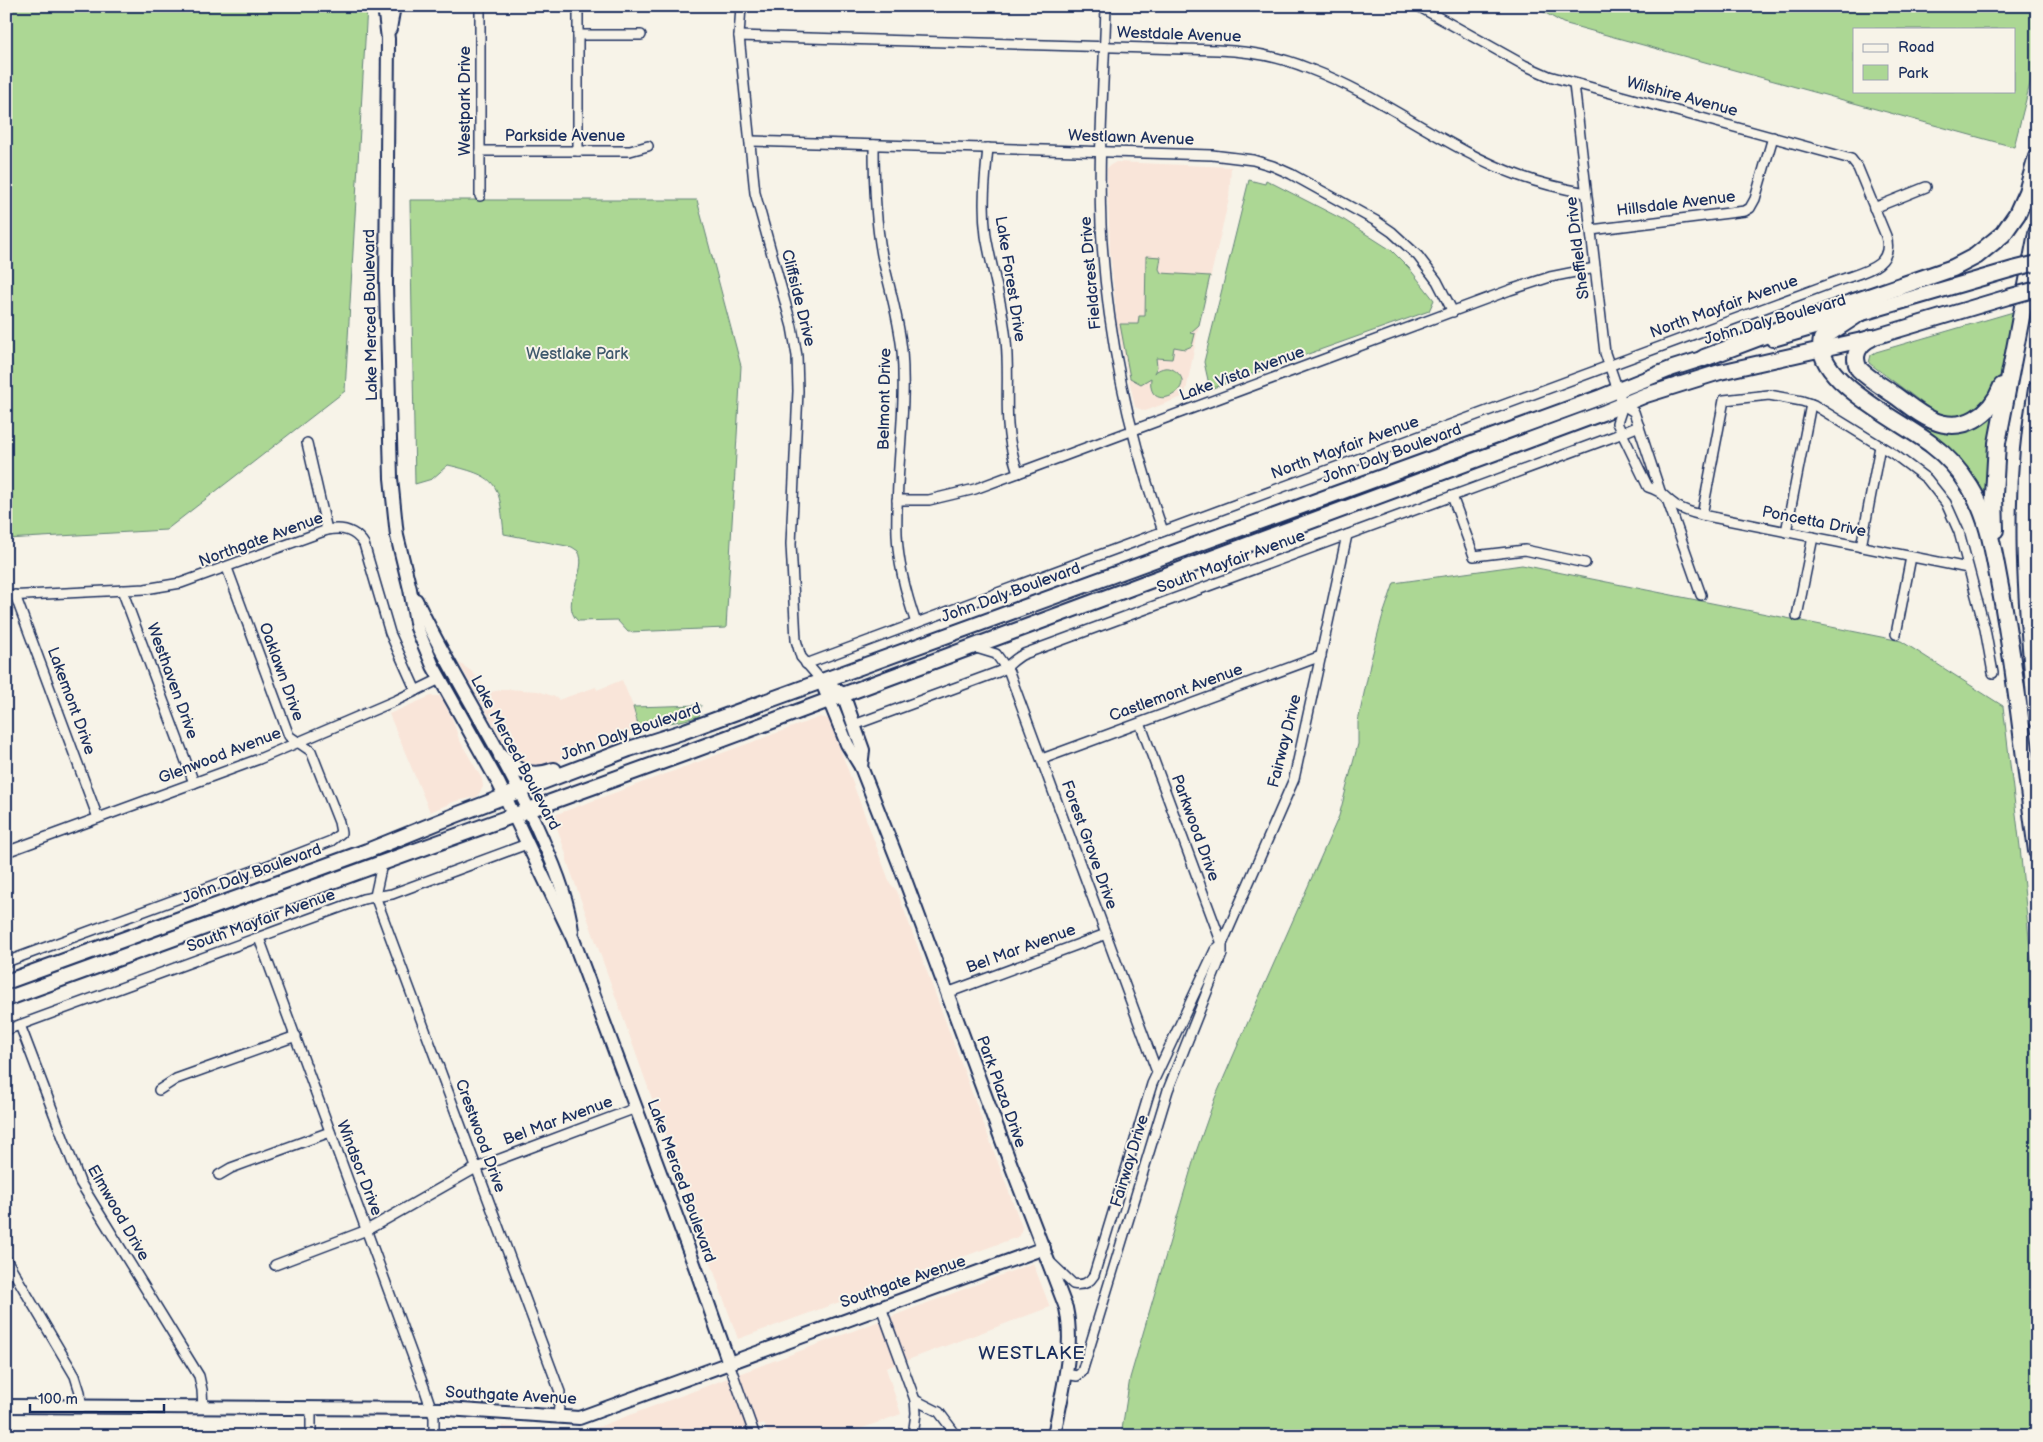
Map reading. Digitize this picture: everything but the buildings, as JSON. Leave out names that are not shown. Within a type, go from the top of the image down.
[{"type":"highway","points":[[1704,358],[1831,310],[1953,268],[1976,256],[2003,234],[2017,214],[2027,192],[2037,157]]},
{"type":"highway","points":[[2037,233],[1998,433],[1994,473],[1995,528],[2037,851]]},
{"type":"highway","points":[[1871,338],[1861,345],[1857,352],[1856,362],[1862,371],[1926,417],[1943,424],[1961,424],[1982,416],[1998,396],[2006,375],[2022,309]]},
{"type":"highway","points":[[1855,316],[1824,337],[1821,348],[1828,365],[1842,383],[1931,444],[1952,463],[1966,480],[1980,504],[1987,525],[2005,614]]},
{"type":"highway","points":[[2037,389],[2027,466],[2024,534],[2026,592],[2037,719]]},
{"type":"main road","name":"John Daly Boulevard","points":[[6,982],[367,851],[504,796],[1704,358],[2037,263]]},
{"type":"main road","name":"John Daly Boulevard","points":[[6,999],[272,901],[382,864],[529,808],[973,647],[1646,396],[1720,372],[1871,338],[2037,289]]},
{"type":"main road","points":[[501,756],[517,770],[540,774],[612,748],[638,747]]},
{"type":"street","name":"Lake Merced Boulevard","points":[[384,6],[388,39],[386,285],[391,478],[396,536],[410,589],[416,628],[440,679],[504,796],[573,939],[755,1436]]},
{"type":"street","name":"Lake Merced Boulevard","points":[[388,39],[394,6]]},
{"type":"street","name":"Westpark Drive","points":[[480,6],[480,196]]},
{"type":"street","points":[[578,6],[578,151]]},
{"type":"street","name":"Cliffside Drive","points":[[741,6],[739,36],[755,192],[792,327],[797,356],[798,382],[791,522],[791,565],[796,640],[801,657],[822,680]]},
{"type":"street","name":"Fieldcrest Drive","points":[[1106,6],[1101,152],[1101,226],[1109,316],[1118,373],[1132,432],[1163,531]]},
{"type":"street","name":"Wilshire Avenue","points":[[1418,6],[1536,71],[1574,84],[1851,159],[1858,168],[1888,242],[1888,253]]},
{"type":"street","points":[[578,35],[641,36]]},
{"type":"street","name":"Westdale Avenue","points":[[739,36],[1232,50],[1261,54],[1294,63],[1340,82],[1504,170],[1538,182],[1586,192]]},
{"type":"street","name":"Sheffield Drive","points":[[1574,84],[1605,353],[1623,406]]},
{"type":"street","name":"Hillsdale Avenue","points":[[1591,230],[1745,211],[1750,208],[1755,199],[1772,137]]},
{"type":"street","name":"Westlawn Avenue","points":[[750,141],[1233,156],[1253,160],[1291,174],[1376,221],[1392,232],[1406,243],[1428,268],[1452,312]]},
{"type":"street","name":"Belmont Drive","points":[[874,145],[874,184],[882,256],[897,317],[902,353],[903,392],[896,534],[904,588],[916,623]]},
{"type":"street","name":"Parkside Avenue","points":[[480,151],[630,151],[648,146]]},
{"type":"street","name":"Lake Forest Drive","points":[[988,148],[984,216],[989,253],[1004,322],[1008,359],[1008,424],[1011,447],[1018,473]]},
{"type":"street","points":[[1874,208],[1926,187]]},
{"type":"street","name":"North Mayfair Avenue","points":[[806,664],[1859,273],[1882,262],[1888,253]]},
{"type":"street","name":"Lake Vista Avenue","points":[[897,500],[929,500],[960,494],[1132,432],[1530,283],[1595,268]]},
{"type":"street","points":[[1702,515],[1724,400],[1768,395],[1792,398],[1811,404],[1916,470],[1938,490],[1954,517],[1985,630],[1993,673]]},
{"type":"street","points":[[1786,532],[1811,404]]},
{"type":"street","name":"Poncetta Drive","points":[[1660,491],[1648,487],[1617,423],[1623,406],[1634,412],[1660,491],[1667,499],[1683,510],[1968,568]]},
{"type":"street","name":"South Mayfair Avenue","points":[[854,725],[1007,668],[1013,661],[1024,654],[1622,434],[1639,426]]},
{"type":"street","points":[[307,443],[327,530]]},
{"type":"street","points":[[1861,547],[1880,446]]},
{"type":"street","points":[[1452,496],[1474,556],[1524,550],[1585,563]]},
{"type":"street","points":[[1667,499],[1701,596]]},
{"type":"street","name":"Northgate Avenue","points":[[11,596],[162,587],[227,568],[327,530],[340,528],[354,532],[364,544],[390,633],[416,691]]},
{"type":"street","name":"Fairway Drive","points":[[1064,1374],[1077,1376],[1082,1372],[1164,1102],[1222,954],[1222,944],[1294,779],[1347,535]]},
{"type":"street","points":[[1797,616],[1813,537]]},
{"type":"street","points":[[1896,634],[1911,557]]},
{"type":"street","name":"Oaklawn Drive","points":[[6,962],[280,862],[331,841],[340,832],[339,822],[311,751],[289,736],[227,568]]},
{"type":"street","name":"Lake Merced Boulevard","points":[[410,589],[438,645],[529,808],[550,857],[570,914],[573,939]]},
{"type":"street","name":"Westhaven Drive","points":[[122,590],[194,783]]},
{"type":"street","name":"Lakemont Drive","points":[[11,596],[98,818]]},
{"type":"street","points":[[438,645],[442,670],[440,679],[461,686]]},
{"type":"street","name":"Forest Grove Drive","points":[[973,647],[996,654],[1007,668],[1157,1072]]},
{"type":"street","name":"Castlemont Avenue","points":[[1042,759],[1321,656]]},
{"type":"street","name":"Glenwood Avenue","points":[[6,852],[299,742],[440,679]]},
{"type":"street","name":"Park Plaza Drive","points":[[822,680],[837,696],[854,725],[863,750],[861,766]]},
{"type":"street","name":"Park Plaza Drive","points":[[837,696],[847,744],[861,766],[1066,1308],[1070,1329],[1054,1436]]},
{"type":"street","name":"Parkwood Drive","points":[[1140,723],[1222,944]]},
{"type":"street","name":"South Mayfair Avenue","points":[[6,1030],[363,899],[392,894],[527,844]]},
{"type":"street","points":[[375,896],[382,864]]},
{"type":"street","name":"Crestwood Drive","points":[[375,896],[560,1392],[558,1418]]},
{"type":"street","name":"Bel Mar Avenue","points":[[947,993],[1106,934]]},
{"type":"street","name":"Windsor Drive","points":[[259,938],[434,1417],[434,1436]]},
{"type":"street","name":"Fairway Drive","points":[[1050,1262],[1073,1284],[1084,1284],[1094,1274],[1157,1072],[1215,950],[1222,944]]},
{"type":"street","name":"Elmwood Drive","points":[[20,1025],[80,1182],[199,1376],[203,1408]]},
{"type":"street","points":[[159,1090],[176,1080],[296,1036]]},
{"type":"street","name":"Bel Mar Avenue","points":[[275,1265],[367,1230],[476,1168],[636,1108]]},
{"type":"street","points":[[219,1175],[231,1168],[330,1132]]},
{"type":"street","name":"Southgate Avenue","points":[[6,1406],[430,1408],[579,1418],[1044,1248]]},
{"type":"street","points":[[6,1259],[75,1376],[80,1392],[81,1406]]},
{"type":"street","points":[[881,1308],[915,1400],[916,1413],[913,1436]]},
{"type":"street","points":[[915,1400],[939,1412],[956,1434]]},
{"type":"street","points":[[311,1408],[311,1436]]},
{"type":"shaded area","points":[[1116,162],[1231,167],[1229,199],[1199,325],[1185,396],[1145,411],[1135,407],[1117,324],[1110,251],[1107,169]]},
{"type":"shaded area","points":[[458,662],[471,671],[480,680],[483,687],[491,692],[506,689],[538,691],[558,698],[558,700],[596,687],[597,690],[622,680],[637,716],[640,731],[545,766],[532,767],[524,765],[513,758]]},
{"type":"shaded area","points":[[431,696],[439,696],[442,699],[452,718],[459,739],[482,779],[483,787],[477,797],[456,801],[430,812],[389,714]]},
{"type":"shaded area","points":[[820,717],[829,719],[890,883],[897,891],[1022,1227],[1020,1236],[738,1339],[567,861],[554,819],[557,814]]},
{"type":"shaded area","points":[[1033,1263],[1050,1307],[886,1368],[901,1414],[841,1436],[769,1436],[764,1423],[728,1436],[501,1436],[502,1426],[560,1432],[590,1430]]},
{"type":"green space","points":[[6,6],[367,6],[345,391],[166,530],[6,539]]},
{"type":"green space","points":[[1533,6],[2037,6],[2037,56],[2014,147],[1563,23]]},
{"type":"green space","points":[[1249,180],[1265,184],[1266,180],[1344,220],[1391,250],[1409,268],[1434,300],[1429,311],[1210,389],[1204,362]]},
{"type":"green space","name":"Westlake Park","points":[[410,200],[697,200],[741,366],[726,628],[628,632],[617,620],[578,621],[573,614],[571,605],[580,567],[581,559],[578,551],[572,547],[504,534],[498,493],[494,485],[478,474],[448,465],[432,479],[415,484]]},
{"type":"green space","points":[[1146,256],[1161,257],[1159,269],[1161,273],[1210,276],[1199,325],[1190,333],[1195,334],[1192,346],[1185,349],[1174,347],[1172,359],[1156,358],[1157,367],[1154,373],[1163,368],[1170,368],[1180,376],[1182,383],[1179,390],[1164,398],[1157,396],[1152,390],[1151,378],[1141,384],[1130,378],[1120,324],[1138,324],[1139,316],[1145,316]]},
{"type":"green space","points":[[2020,310],[1999,389],[1982,413],[1948,418],[1937,414],[1869,363],[1871,355],[1876,352]]},
{"type":"green space","points":[[1997,409],[1988,516],[1928,436],[1925,429]]},
{"type":"green space","points":[[1522,565],[1901,641],[2003,706],[2020,847],[2037,1019],[2037,1436],[1121,1436],[1130,1378],[1196,1152],[1215,1098],[1339,816],[1358,744],[1358,722],[1371,660],[1394,583]]},
{"type":"green space","points":[[701,705],[699,716],[640,731],[633,707]]},
{"type":"waterway","points":[[675,720],[672,719],[673,714],[681,711]]},
{"type":"district","name":"WESTLAKE","points":[[1032,1353]]}]
